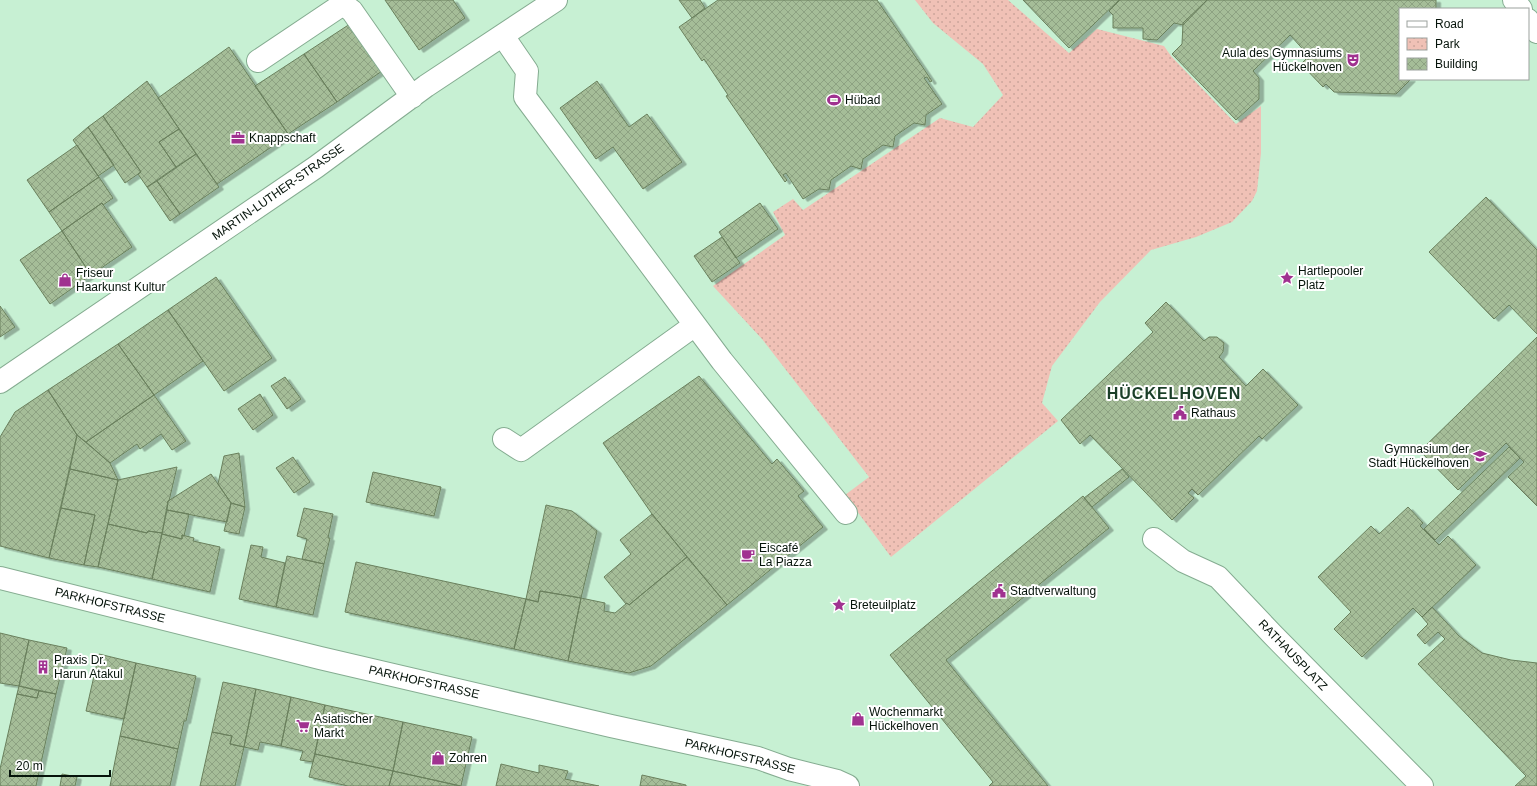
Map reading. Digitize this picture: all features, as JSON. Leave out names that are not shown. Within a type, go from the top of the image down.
[{"type":"street","name":"MARTIN-LUTHER-STRASSE","points":[[0,382],[316,167],[412,97],[556,0]]},
{"type":"street","points":[[1514,0],[1520,8]]},
{"type":"street","points":[[258,61],[343,4],[352,11],[412,97]]},
{"type":"street","points":[[1529,21],[1537,32]]},
{"type":"street","points":[[502,36],[527,71],[525,97],[722,361],[846,513]]},
{"type":"street","points":[[504,439],[521,450],[695,324]]},
{"type":"street","name":"RATHAUSPLATZ","points":[[1154,539],[1183,561],[1218,577],[1422,786]]},
{"type":"street","name":"PARKHOFSTRASSE","points":[[0,578],[320,658],[611,726],[758,758],[837,781],[848,786]]},
{"type":"green space","points":[[915,0],[1008,0],[1069,53],[1097,29],[1164,46],[1171,56],[1236,124],[1261,106],[1261,153],[1257,191],[1252,201],[1232,222],[1196,237],[1151,250],[1100,302],[1052,366],[1042,403],[1058,421],[891,557],[845,495],[869,477],[762,339],[713,286],[785,235],[773,212],[793,199],[803,210],[940,118],[973,127],[1003,95],[983,64],[933,23]]},
{"type":"building","points":[[385,0],[453,0],[465,18],[419,50]]},
{"type":"building","points":[[679,0],[700,0],[705,8],[692,18]]},
{"type":"building","name":"Hübad","points":[[718,0],[877,0],[932,81],[930,82],[927,77],[924,78],[942,104],[926,115],[925,125],[914,123],[895,136],[893,147],[883,145],[863,159],[861,169],[851,166],[831,180],[829,190],[819,189],[803,199],[786,173],[783,175],[787,180],[785,182],[726,96],[728,95],[704,59],[702,61],[679,27]]},
{"type":"building","points":[[1023,0],[1119,0],[1069,48]]},
{"type":"building","points":[[1120,0],[1207,0],[1183,25],[1174,23],[1157,40],[1143,39],[1143,28],[1113,28],[1113,15],[1109,11]]},
{"type":"building","name":"Aula des Gymnasiums Hückelhoven","points":[[1207,0],[1436,0],[1436,8],[1399,8],[1399,80],[1410,80],[1396,94],[1334,92],[1326,84],[1323,87],[1301,64],[1309,56],[1290,35],[1253,71],[1259,78],[1259,99],[1236,120],[1172,54],[1182,44],[1183,23]]},
{"type":"building","points":[[353,22],[385,69],[337,102],[304,54]]},
{"type":"building","points":[[229,47],[289,135],[217,184],[158,98]]},
{"type":"building","points":[[304,54],[337,102],[288,134],[255,86]]},
{"type":"building","points":[[147,81],[179,129],[159,142],[176,167],[147,187],[138,174],[141,172],[103,116]]},
{"type":"building","points":[[597,81],[629,127],[647,114],[682,162],[643,189],[613,147],[596,159],[560,108]]},
{"type":"building","points":[[103,116],[141,172],[125,183],[88,127]]},
{"type":"building","points":[[88,127],[114,165],[98,176],[73,140]]},
{"type":"building","points":[[179,129],[196,154],[176,167],[159,142]]},
{"type":"building","points":[[77,145],[99,177],[49,212],[27,180]]},
{"type":"building","points":[[196,154],[219,187],[180,214],[157,181]]},
{"type":"building","points":[[99,177],[113,198],[103,205],[102,203],[62,231],[49,212]]},
{"type":"building","points":[[157,181],[180,214],[170,221],[147,187]]},
{"type":"building","points":[[1486,197],[1537,250],[1537,334],[1509,305],[1494,319],[1429,252]]},
{"type":"building","points":[[102,203],[132,247],[91,275],[62,231]]},
{"type":"building","points":[[760,203],[778,229],[736,258],[719,232]]},
{"type":"building","points":[[62,231],[91,275],[50,304],[20,260]]},
{"type":"building","points":[[722,237],[740,263],[712,282],[694,256]]},
{"type":"building","points":[[216,277],[272,358],[224,391],[168,310]]},
{"type":"building","name":"Rathaus","points":[[1166,302],[1204,341],[1209,337],[1217,337],[1224,343],[1223,352],[1219,357],[1246,386],[1263,369],[1298,405],[1262,439],[1259,436],[1198,495],[1192,489],[1188,493],[1194,498],[1172,520],[1090,435],[1080,444],[1061,420],[1153,332],[1145,323]]},
{"type":"building","points":[[0,306],[15,327],[0,337]]},
{"type":"building","points":[[168,310],[203,361],[154,395],[118,344]]},
{"type":"building","points":[[1537,337],[1537,506],[1508,477],[1524,462],[1506,443],[1458,490],[1420,451]]},
{"type":"building","points":[[118,344],[154,395],[86,442],[77,435],[48,390]]},
{"type":"building","points":[[699,376],[772,464],[777,459],[804,491],[798,496],[823,527],[727,605],[652,514],[603,443]]},
{"type":"building","points":[[285,377],[301,399],[287,409],[271,386]]},
{"type":"building","points":[[48,390],[77,435],[49,558],[0,546],[0,437],[15,412]]},
{"type":"building","points":[[260,394],[273,415],[253,430],[238,409]]},
{"type":"building","points":[[154,395],[186,441],[172,450],[161,434],[140,449],[137,444],[110,463],[86,442]]},
{"type":"building","points":[[77,435],[110,463],[118,480],[70,469]]},
{"type":"building","points":[[1509,447],[1520,458],[1435,540],[1424,529]]},
{"type":"building","points":[[239,453],[245,507],[231,503],[218,484],[224,456]]},
{"type":"building","points":[[293,457],[310,482],[294,493],[276,468]]},
{"type":"building","points":[[177,467],[168,501],[162,533],[148,531],[147,533],[108,524],[118,480]]},
{"type":"building","points":[[70,469],[118,480],[98,567],[84,565],[95,515],[61,508]]},
{"type":"building","points":[[1122,469],[1129,477],[1092,507],[1084,498]]},
{"type":"building","points":[[373,472],[441,487],[434,516],[366,502]]},
{"type":"building","points":[[211,474],[231,503],[227,522],[167,510],[168,501]]},
{"type":"building","name":"Stadtverwaltung","points":[[1083,496],[1109,528],[946,660],[1048,786],[989,786],[993,782],[890,655]]},
{"type":"building","points":[[231,503],[245,507],[239,534],[224,531]]},
{"type":"building","points":[[546,505],[572,511],[597,531],[581,598],[540,591],[538,602],[526,599]]},
{"type":"building","points":[[1408,507],[1423,523],[1420,526],[1439,545],[1448,536],[1476,565],[1422,617],[1413,608],[1362,657],[1334,629],[1351,612],[1318,577],[1371,526],[1379,534]]},
{"type":"building","points":[[61,508],[95,515],[84,565],[49,558]]},
{"type":"building","points":[[304,508],[333,514],[328,538],[330,538],[324,564],[302,559],[307,539],[297,536]]},
{"type":"building","points":[[167,510],[189,514],[182,539],[162,534]]},
{"type":"building","points":[[652,514],[687,557],[629,605],[627,603],[626,604],[604,577],[631,554],[620,540]]},
{"type":"building","points":[[108,524],[147,533],[148,531],[162,533],[152,579],[98,567]]},
{"type":"building","points":[[162,534],[182,539],[182,535],[194,538],[193,541],[220,547],[210,592],[152,579]]},
{"type":"building","points":[[251,545],[263,547],[261,557],[285,563],[276,607],[239,599]]},
{"type":"building","points":[[287,556],[324,564],[313,615],[276,607]]},
{"type":"building","points":[[687,557],[727,605],[651,666],[629,673],[568,661],[581,598],[605,603],[604,611],[615,613],[627,603],[629,605]]},
{"type":"building","points":[[356,562],[526,599],[514,649],[345,612]]},
{"type":"building","points":[[540,591],[581,598],[568,661],[514,649],[526,599],[538,602]]},
{"type":"building","points":[[1432,607],[1459,636],[1482,653],[1511,660],[1537,663],[1537,786],[1515,786],[1526,776],[1418,664],[1445,639],[1438,632],[1425,644],[1417,635],[1428,624],[1422,617]]},
{"type":"building","points":[[0,633],[29,640],[19,686],[0,683]]},
{"type":"building","name":"Praxis Dr. Harun Atakul","points":[[29,640],[67,648],[56,694],[19,686]]},
{"type":"building","points":[[99,654],[136,663],[124,719],[86,711]]},
{"type":"building","points":[[136,663],[196,676],[178,749],[120,736]]},
{"type":"building","points":[[223,682],[256,689],[244,747],[230,744],[232,736],[212,732]]},
{"type":"building","points":[[19,686],[39,691],[37,698],[17,694]]},
{"type":"building","points":[[256,689],[291,697],[281,746],[260,742],[258,750],[244,747]]},
{"type":"building","points":[[39,691],[56,694],[36,786],[0,786],[0,769],[17,694],[37,698]]},
{"type":"building","name":"Asiatischer Markt","points":[[291,697],[325,705],[313,762],[300,760],[303,751],[281,746]]},
{"type":"building","points":[[325,705],[403,722],[393,771],[315,754]]},
{"type":"building","points":[[403,722],[472,737],[461,786],[393,771]]},
{"type":"building","points":[[212,732],[232,736],[230,744],[244,747],[235,786],[200,786]]},
{"type":"building","points":[[120,736],[178,749],[170,786],[110,786]]},
{"type":"building","points":[[315,754],[393,771],[389,786],[348,786],[309,777]]},
{"type":"building","points":[[501,764],[539,773],[539,765],[568,771],[565,779],[599,786],[496,786]]},
{"type":"building","points":[[393,771],[460,786],[389,786]]},
{"type":"building","points":[[62,774],[77,777],[75,786],[60,786]]},
{"type":"building","points":[[642,775],[686,785],[686,786],[640,786]]},
{"type":"place","name":"Aula des Gymnasiums Hückelhoven","points":[[1353,60]]},
{"type":"place","name":"Hübad","points":[[834,100]]},
{"type":"place","name":"Knappschaft","points":[[238,138]]},
{"type":"place","name":"Hartlepooler Platz","points":[[1287,278]]},
{"type":"place","name":"Friseur Haarkunst Kultur","points":[[65,280]]},
{"type":"place","name":"Rathaus","points":[[1180,413]]},
{"type":"place","name":"Gymnasium der Stadt Hückelhoven","points":[[1480,456]]},
{"type":"place","name":"Eiscafé La Piazza","points":[[748,555]]},
{"type":"place","name":"Stadtverwaltung","points":[[999,591]]},
{"type":"place","name":"Breteuilplatz","points":[[839,605]]},
{"type":"place","name":"Praxis Dr. Harun Atakul","points":[[43,667]]},
{"type":"place","name":"Wochenmarkt Hückelhoven","points":[[858,719]]},
{"type":"place","name":"Asiatischer Markt","points":[[303,726]]},
{"type":"place","name":"Zohren","points":[[438,758]]},
{"type":"district","name":"HÜCKELHOVEN","points":[[1174,393]]}]
